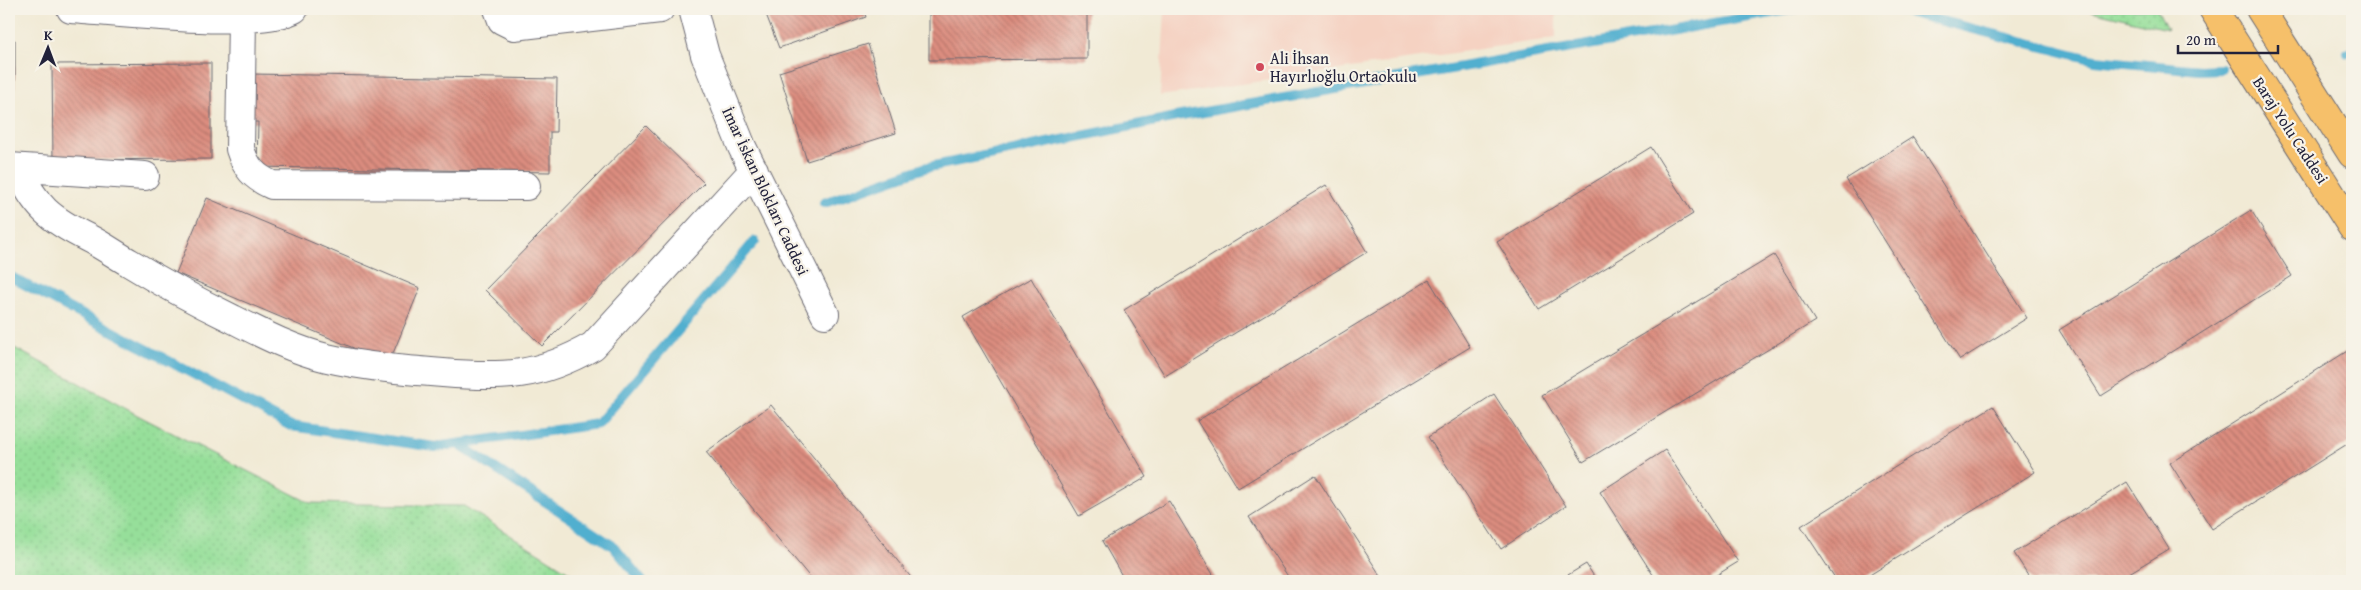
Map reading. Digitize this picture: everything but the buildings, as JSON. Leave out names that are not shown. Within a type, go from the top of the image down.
[{"type":"main road","name":"Baraj Yolu Caddesi","points":[[2213,9],[2352,227]]},
{"type":"main road","points":[[2260,9],[2352,154]]},
{"type":"street","points":[[71,9],[242,18],[282,14],[294,9]]},
{"type":"street","points":[[498,9],[502,20],[514,26],[660,9]]},
{"type":"street","name":"İmar İskan Blokları Caddesi","points":[[693,9],[705,55],[742,147],[825,314]]},
{"type":"street","points":[[242,18],[240,149],[244,162],[252,173],[261,180],[272,185],[526,186]]},
{"type":"street","points":[[14,168],[36,202],[51,217],[69,230],[88,238],[175,290],[282,344],[326,358],[372,367],[473,377],[503,376],[532,371],[560,362],[593,346],[754,170]]},
{"type":"street","points":[[14,168],[145,176]]},
{"type":"shaded area","name":"Ali İhsan Hayırlıoğlu Ortaokulu","points":[[1165,9],[1556,9],[1556,38],[1160,96]]},
{"type":"green space","points":[[2083,9],[2157,9],[2167,29]]},
{"type":"green space","points":[[9,345],[143,418],[310,503],[464,506],[583,581],[9,581]]},
{"type":"waterway","points":[[824,203],[924,168],[1181,116],[1795,9]]},
{"type":"waterway","points":[[1895,9],[2095,60],[2199,70],[2221,69]]},
{"type":"waterway","points":[[2348,53],[2352,52]]},
{"type":"waterway","points":[[9,276],[291,426],[435,447],[598,424],[755,241]]},
{"type":"waterway","points":[[458,444],[613,546],[642,581]]},
{"type":"place","name":"Ali İhsan Hayırlıoğlu Ortaokulu","points":[[1260,67]]}]
